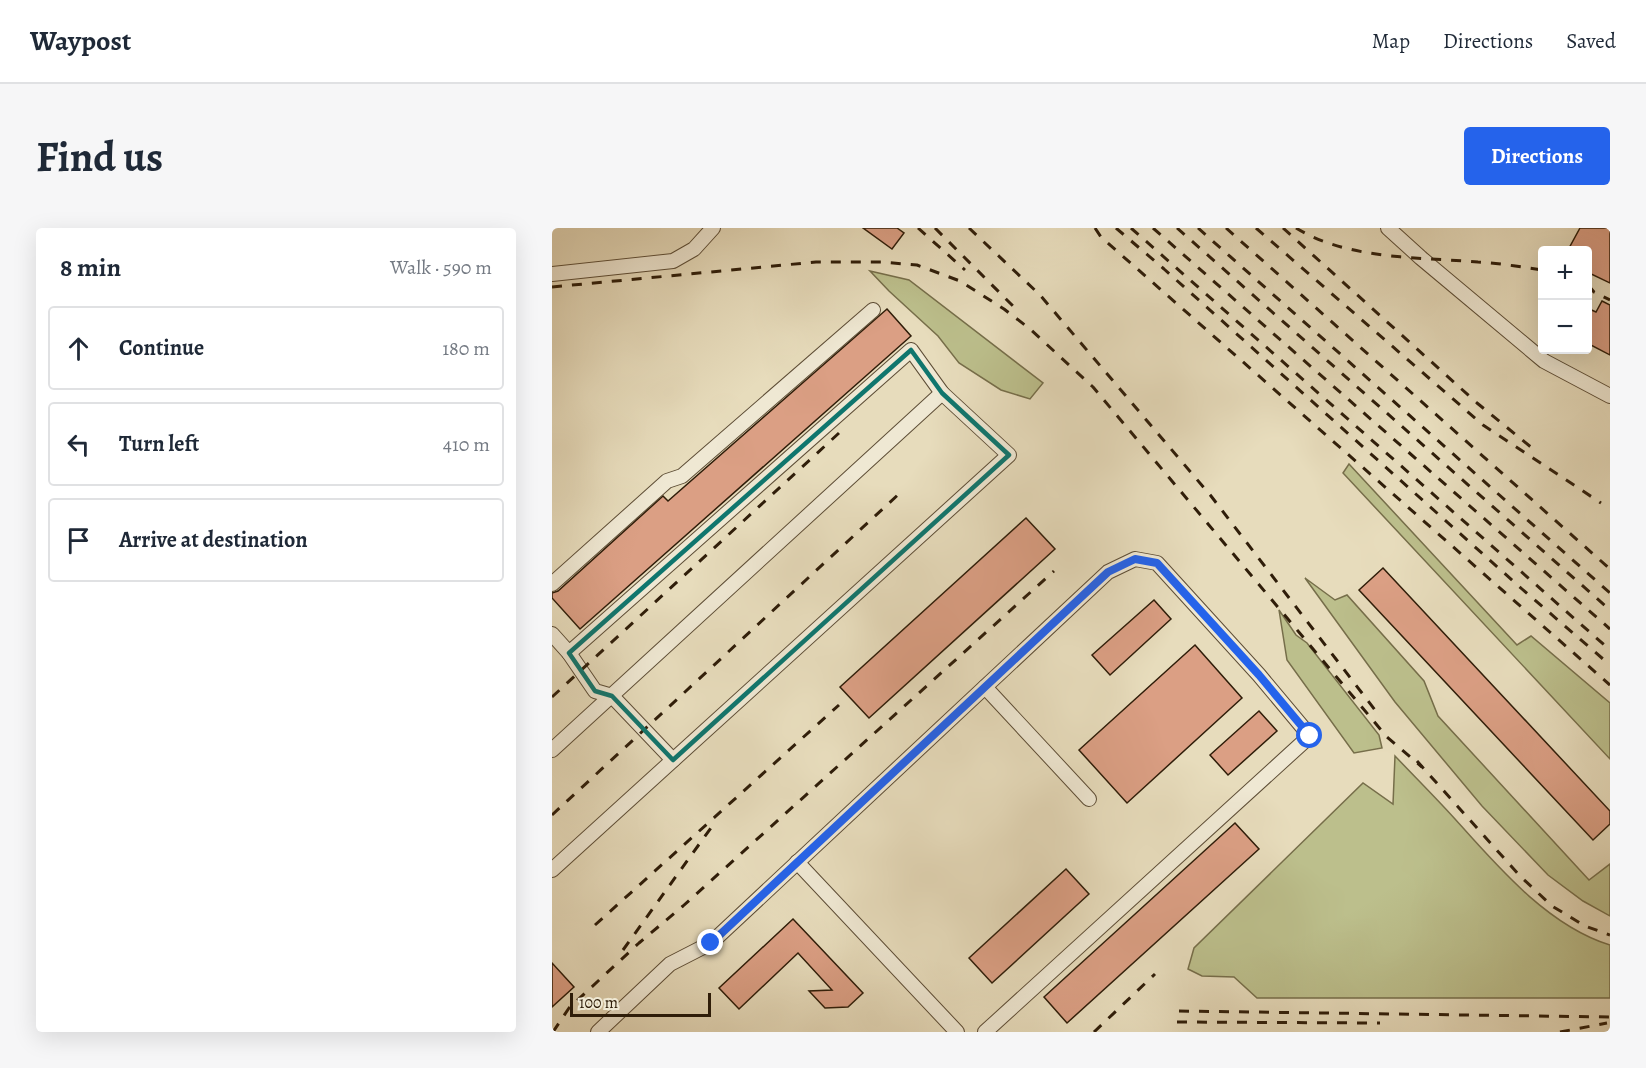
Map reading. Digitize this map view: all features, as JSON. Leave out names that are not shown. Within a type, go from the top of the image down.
[{"type":"street","points":[[552,274],[673,261],[694,249],[713,228]]},
{"type":"street","points":[[1396,230],[1544,361],[1610,396]]},
{"type":"street","points":[[552,584],[667,482],[682,476],[873,310]]},
{"type":"street","points":[[552,870],[1009,455],[942,393],[911,350],[569,653]]},
{"type":"street","points":[[552,750],[942,393]]},
{"type":"street","points":[[598,1032],[670,964],[711,943],[1108,572],[1135,559],[1157,563],[1259,675],[1310,736],[985,1032]]},
{"type":"street","points":[[552,634],[569,653],[595,691],[612,696],[673,760]]},
{"type":"street","points":[[985,687],[1089,799]]},
{"type":"street","points":[[797,862],[957,1032]]},
{"type":"highlighted area","points":[[911,350],[942,393],[1009,455],[673,760],[612,696],[595,691],[569,653]]},
{"type":"green space","points":[[870,271],[909,280],[1043,383],[1030,399],[1001,390],[959,363],[938,336]]},
{"type":"green space","points":[[1349,464],[1517,645],[1531,636],[1610,703],[1610,759],[1343,473]]},
{"type":"green space","points":[[1305,578],[1335,600],[1347,595],[1424,681],[1438,716],[1589,880],[1610,864],[1610,916],[1583,901],[1548,875],[1482,806],[1395,702]]},
{"type":"green space","points":[[1279,610],[1296,635],[1307,643],[1379,735],[1382,748],[1354,753],[1287,660]]},
{"type":"green space","points":[[1395,756],[1506,875],[1525,892],[1566,924],[1610,945],[1610,998],[1257,998],[1234,977],[1202,976],[1188,969],[1194,948],[1363,783],[1393,804]]},
{"type":"building","points":[[863,228],[897,228],[904,233],[892,249]]},
{"type":"building","points":[[1580,228],[1610,228],[1610,283],[1592,274],[1592,246],[1570,246]]},
{"type":"building","points":[[1602,301],[1610,305],[1610,355],[1592,346],[1592,310],[1596,312]]},
{"type":"building","points":[[887,309],[911,336],[580,629],[552,598],[552,593],[558,591],[663,496],[668,501]]},
{"type":"building","points":[[1026,518],[1055,549],[869,718],[840,687]]},
{"type":"building","points":[[1383,568],[1610,811],[1610,824],[1593,840],[1359,590]]},
{"type":"building","points":[[1154,600],[1171,619],[1110,675],[1092,655]]},
{"type":"building","points":[[1195,645],[1242,698],[1127,803],[1079,750]]},
{"type":"building","points":[[1259,711],[1277,731],[1228,775],[1210,755]]},
{"type":"building","points":[[1235,823],[1259,849],[1067,1023],[1044,997]]},
{"type":"building","points":[[1066,869],[1089,894],[992,983],[969,958]]},
{"type":"building","points":[[793,919],[863,993],[848,1007],[825,1008],[809,991],[832,990],[798,953],[739,1009],[719,988]]},
{"type":"building","points":[[552,963],[574,987],[552,1007]]},
{"type":"railway","points":[[918,228],[965,270]]},
{"type":"railway","points":[[935,228],[1018,311]]},
{"type":"railway","points":[[969,228],[1040,295],[1211,496],[1375,710]]},
{"type":"railway","points":[[1095,228],[1101,237],[1610,685]]},
{"type":"railway","points":[[1116,228],[1610,665]]},
{"type":"railway","points":[[1131,228],[1610,650]]},
{"type":"railway","points":[[1153,228],[1610,629]]},
{"type":"railway","points":[[1177,228],[1610,610]]},
{"type":"railway","points":[[1198,228],[1610,593]]},
{"type":"railway","points":[[1226,228],[1610,569]]},
{"type":"railway","points":[[1256,228],[1483,425],[1601,503]]},
{"type":"railway","points":[[1283,228],[1477,403],[1537,452]]},
{"type":"railway","points":[[1296,228],[1316,238],[1361,252],[1494,263],[1538,269]]},
{"type":"railway","points":[[552,287],[816,262],[881,262],[917,265],[960,281],[1030,329],[1093,387],[1387,737],[1422,767]]},
{"type":"railway","points":[[1592,290],[1610,300]]},
{"type":"railway","points":[[552,697],[839,433]]},
{"type":"railway","points":[[552,815],[901,492]]},
{"type":"railway","points":[[553,1032],[569,1008],[639,943],[683,906],[1054,571]]},
{"type":"railway","points":[[595,925],[839,705]]},
{"type":"railway","points":[[1417,761],[1520,876],[1552,906],[1585,926],[1610,935]]},
{"type":"railway","points":[[623,950],[713,825]]},
{"type":"railway","points":[[1094,1032],[1155,974]]},
{"type":"railway","points":[[1179,1011],[1610,1017]]},
{"type":"railway","points":[[1177,1022],[1380,1023]]},
{"type":"railway","points":[[1560,1032],[1607,1023]]},
{"type":"route","points":[[711,943],[1108,572],[1135,559],[1157,563],[1259,675],[1310,736]]}]
